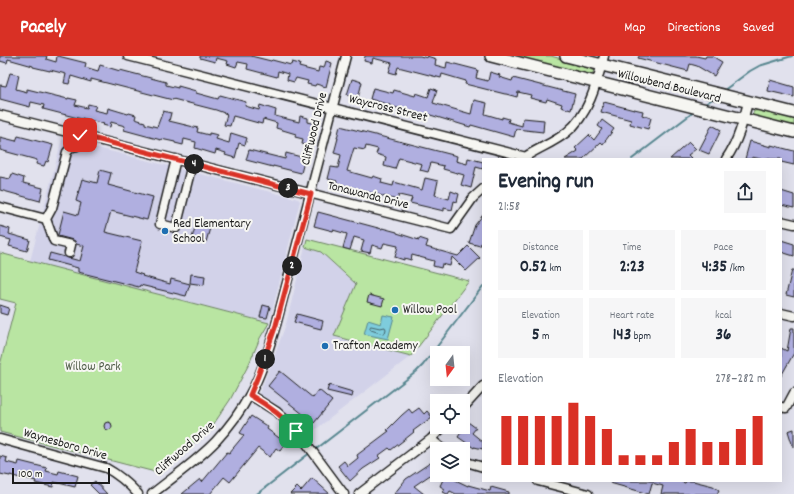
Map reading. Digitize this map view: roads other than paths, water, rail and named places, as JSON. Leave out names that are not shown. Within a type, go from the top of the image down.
[{"type":"main road","name":"Willowbend Boulevard","points":[[491,56],[794,132]]},
{"type":"main road","name":"Willowbend Boulevard","points":[[566,56],[603,61],[702,90],[794,114]]},
{"type":"street","name":"Waycross Street","points":[[128,56],[524,158]]},
{"type":"street","name":"Cliffwood Drive","points":[[152,494],[216,441],[234,419],[250,395],[276,325],[346,56]]},
{"type":"street","points":[[524,158],[567,133],[578,122],[597,83],[603,61]]},
{"type":"street","points":[[727,158],[734,145],[744,120],[748,102]]},
{"type":"street","name":"Tonawanda Drive","points":[[0,115],[451,229],[473,198],[482,189]]},
{"type":"street","points":[[42,218],[52,208],[67,152],[77,146]]},
{"type":"street","points":[[176,159],[160,224],[176,228],[192,164]]},
{"type":"street","points":[[0,207],[42,218],[54,241],[71,245],[69,253]]},
{"type":"street","points":[[782,221],[794,224]]},
{"type":"street","points":[[782,313],[794,316]]},
{"type":"street","points":[[470,400],[482,387]]},
{"type":"street","points":[[784,407],[794,393]]},
{"type":"street","points":[[250,395],[277,412],[288,422],[304,440],[344,494]]},
{"type":"street","points":[[359,494],[435,434]]},
{"type":"street","points":[[431,438],[435,442]]},
{"type":"street","name":"Waynesboro Drive","points":[[0,440],[106,468],[116,474],[138,494]]},
{"type":"street","points":[[470,463],[482,467]]},
{"type":"street","points":[[542,482],[588,494]]},
{"type":"water","points":[[383,315],[394,317],[388,339],[364,334],[368,320],[381,324]]},
{"type":"waterway","points":[[723,91],[759,66],[792,56]]},
{"type":"waterway","points":[[704,105],[715,97]]},
{"type":"waterway","points":[[633,158],[695,111]]},
{"type":"waterway","points":[[315,450],[416,372],[423,365],[482,287]]},
{"type":"waterway","points":[[257,494],[311,452]]},
{"type":"place","name":"Red Elementary School","points":[[165,231]]},
{"type":"place","name":"Willow Pool","points":[[395,310]]},
{"type":"place","name":"Trafton Academy","points":[[325,346]]},
{"type":"park label","name":"Willow Park","points":[[93,367]]}]
